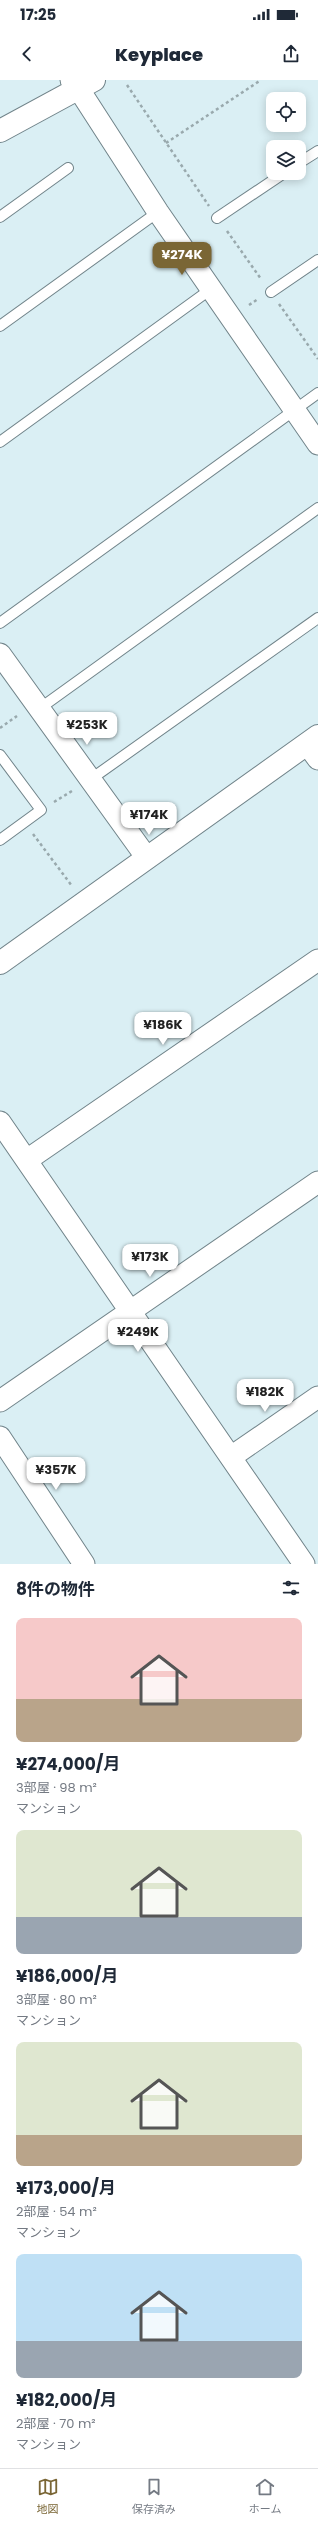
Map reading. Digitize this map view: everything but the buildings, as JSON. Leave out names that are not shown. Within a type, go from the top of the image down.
[{"type":"street","points":[[0,131],[80,82],[158,212],[318,444]]},
{"type":"street","points":[[0,654],[147,858]]},
{"type":"street","points":[[0,963],[147,858],[314,746]]},
{"type":"street","points":[[26,1160],[318,960]]},
{"type":"street","points":[[0,1122],[304,1564]]},
{"type":"street","points":[[0,1402],[318,1182]]},
{"type":"street","points":[[231,1457],[318,1397]]},
{"type":"street","points":[[0,1437],[82,1563]]},
{"type":"lane","points":[[306,159],[318,151]]},
{"type":"lane","points":[[0,217],[68,168]]},
{"type":"lane","points":[[217,218],[274,180]]},
{"type":"lane","points":[[0,326],[158,212]]},
{"type":"lane","points":[[271,292],[318,260]]},
{"type":"lane","points":[[0,442],[211,289]]},
{"type":"lane","points":[[0,623],[318,393]]},
{"type":"lane","points":[[39,709],[318,508]]},
{"type":"lane","points":[[91,779],[318,618]]},
{"type":"lane","points":[[0,755],[41,810],[0,840]]},
{"type":"path","points":[[166,143],[261,80]]},
{"type":"path","points":[[230,316],[271,292]]},
{"type":"path","points":[[41,810],[91,779]]},
{"type":"path","points":[[24,822],[74,890]]}]
